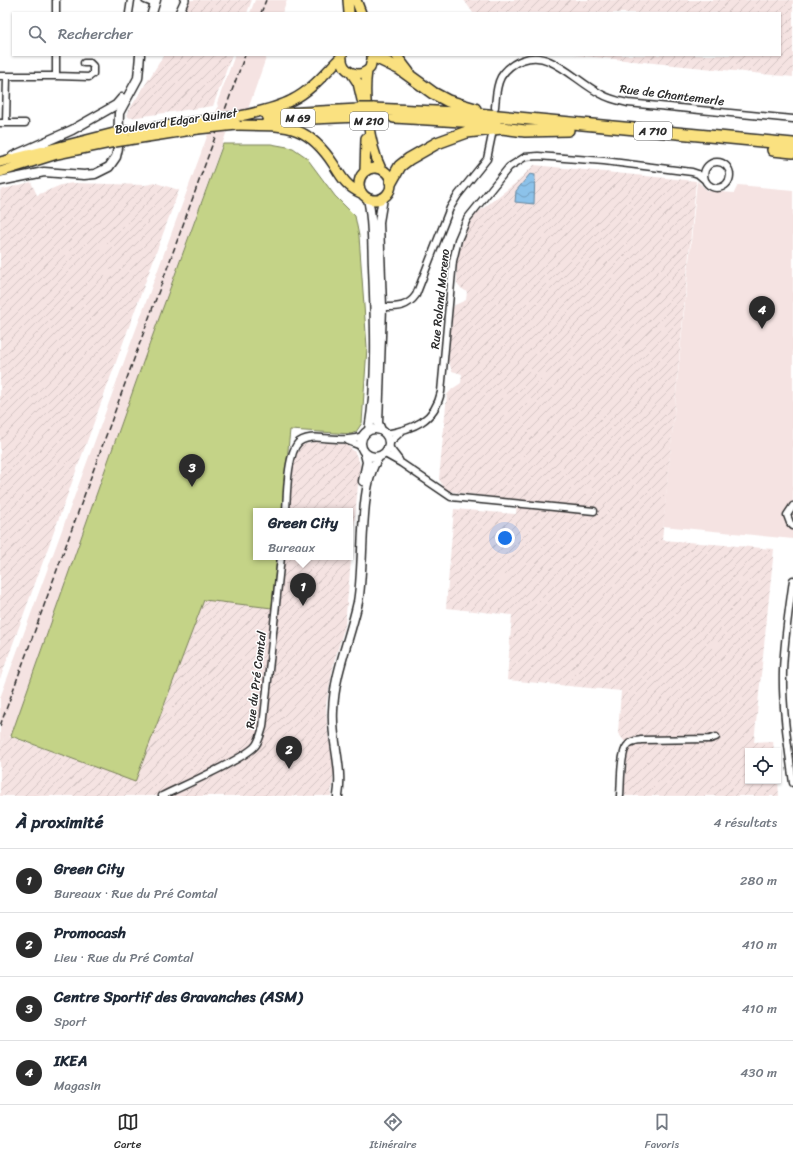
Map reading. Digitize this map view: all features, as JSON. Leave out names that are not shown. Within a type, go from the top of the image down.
[{"type":"highway","points":[[375,56],[396,66],[417,83],[448,100],[513,117]]},
{"type":"highway","name":"A 710","points":[[359,113],[447,112],[793,144]]},
{"type":"highway","name":"A 710","points":[[373,113],[793,152]]},
{"type":"highway","points":[[391,182],[400,166],[409,159],[437,143],[467,132],[502,128],[525,131],[568,130]]},
{"type":"main road","points":[[348,0],[350,12]]},
{"type":"main road","points":[[352,0],[354,12]]},
{"type":"main road","points":[[356,0],[361,12]]},
{"type":"main road","points":[[152,12],[157,1]]},
{"type":"main road","points":[[0,181],[44,172],[84,175],[95,174],[109,167],[113,162],[118,148],[119,113],[138,78],[140,56]]},
{"type":"main road","points":[[341,56],[344,67],[352,74],[367,71],[372,64],[373,56]]},
{"type":"main road","points":[[241,116],[269,109],[293,100],[319,79],[341,56]]},
{"type":"main road","points":[[397,56],[417,83]]},
{"type":"main road","points":[[0,162],[55,139],[116,105],[129,89],[138,70]]},
{"type":"main road","name":"M 210","points":[[367,71],[366,83],[372,144],[381,169]]},
{"type":"main road","name":"M 210","points":[[352,74],[361,92],[367,145],[366,171]]},
{"type":"main road","name":"M 69","points":[[241,116],[359,113]]},
{"type":"main road","name":"Boulevard Edgar Quinet","points":[[200,125],[238,125],[359,113]]},
{"type":"main road","name":"Boulevard Edgar Quinet","points":[[0,162],[115,138],[200,125],[241,116]]},
{"type":"main road","points":[[238,125],[287,127],[307,135],[324,150],[346,184],[352,190],[373,200],[383,198]]},
{"type":"main road","name":"Boulevard Edgar Quinet","points":[[0,172],[115,138]]},
{"type":"main road","points":[[338,796],[339,766],[333,731],[332,712],[336,681],[351,627],[358,601],[368,483],[373,464],[385,450],[383,432],[378,423],[382,307],[379,222],[383,198],[389,191],[391,182],[389,176],[381,169],[376,168],[362,174],[359,184],[364,196],[371,223],[375,307],[374,358],[366,433],[361,446],[367,462],[362,486],[351,627]]},
{"type":"main road","points":[[366,433],[383,432]]},
{"type":"main road","points":[[365,454],[385,450]]},
{"type":"street","points":[[56,0],[56,12]]},
{"type":"street","points":[[130,12],[131,0]]},
{"type":"street","points":[[145,0],[157,1]]},
{"type":"street","points":[[179,12],[185,0]]},
{"type":"street","points":[[56,56],[56,76]]},
{"type":"street","name":"Rue de Chantemerle","points":[[495,107],[497,90],[506,70],[518,61],[534,58],[549,60],[603,95],[628,103],[793,119]]},
{"type":"street","points":[[26,123],[3,123],[3,76],[89,77],[93,74],[93,66],[90,63],[84,63]]},
{"type":"street","points":[[382,307],[405,306],[416,296],[450,208],[458,195],[487,159],[492,135]]},
{"type":"street","name":"Rue Roland Moreno","points":[[402,431],[426,420],[432,413],[439,400],[453,261],[461,230],[471,213],[514,163],[525,157],[538,156],[674,169]]},
{"type":"street","points":[[716,162],[724,163],[729,168],[731,176],[728,184],[717,188],[710,186],[695,172],[674,169],[696,169],[707,167],[716,162]]},
{"type":"street","points":[[705,180],[704,173],[707,167]]},
{"type":"street","points":[[383,432],[402,431]]},
{"type":"street","points":[[402,431],[385,450],[401,463],[451,496],[594,511]]},
{"type":"street","points":[[286,508],[292,454],[300,441],[312,438],[343,440],[355,439],[366,433]]},
{"type":"street","points":[[343,440],[361,446]]},
{"type":"street","points":[[793,506],[787,515],[793,530]]},
{"type":"street","name":"Rue du Pré Comtal","points":[[162,796],[242,756],[256,745],[263,727],[281,560]]},
{"type":"street","points":[[793,580],[784,654],[783,687],[784,711],[793,783]]},
{"type":"street","points":[[620,796],[624,754],[626,746],[630,742],[641,740],[710,739],[716,737]]},
{"type":"shaded area","points":[[190,0],[252,0],[247,12],[185,12]]},
{"type":"shaded area","points":[[255,0],[287,0],[282,12],[250,12]]},
{"type":"shaded area","points":[[464,0],[793,0],[793,77],[584,56],[781,56],[781,12],[472,12]]},
{"type":"shaded area","points":[[163,56],[232,56],[213,106],[130,118],[126,115]]},
{"type":"shaded area","points":[[235,56],[267,56],[247,112],[235,109],[147,351],[11,736],[4,738],[0,748],[0,698],[218,107],[217,103]]},
{"type":"shaded area","points":[[534,165],[696,181],[662,540],[774,549],[754,742],[773,741],[774,748],[745,748],[745,784],[778,784],[779,796],[624,796],[628,746],[618,733],[621,691],[507,680],[512,615],[446,608],[454,509],[516,514],[517,500],[445,490],[439,479],[447,395],[452,389],[461,383],[462,374],[452,371],[448,360],[453,308],[455,305],[466,300],[467,292],[457,283],[457,257],[466,228],[473,216],[517,182]]},
{"type":"shaded area","points":[[697,181],[708,191],[734,193],[738,185],[793,190],[793,539],[663,526]]},
{"type":"shaded area","points":[[31,182],[37,195],[61,185],[73,183],[145,185],[156,183],[179,190],[0,679],[0,190]]},
{"type":"shaded area","points":[[314,442],[345,444],[354,451],[360,463],[353,539],[353,508],[289,508],[295,455],[302,445]]},
{"type":"shaded area","points":[[284,560],[351,560],[345,625],[334,662],[326,705],[327,727],[334,771],[331,796],[0,796],[0,749],[5,735],[135,781],[204,600],[279,609]]},
{"type":"green space","points":[[223,144],[271,144],[293,148],[306,157],[335,196],[355,216],[359,236],[367,347],[362,423],[356,432],[351,434],[290,430],[282,508],[253,508],[253,560],[277,560],[272,608],[204,600],[135,782],[11,736],[147,351]]},
{"type":"water","points":[[530,174],[535,175],[534,204],[515,202],[516,191]]},
{"type":"railway","points":[[261,12],[266,0]]},
{"type":"railway","points":[[0,726],[245,56]]},
{"type":"place","name":"IKEA","points":[[762,329]]},
{"type":"place","name":"Centre Sportif des Gravanches (ASM)","points":[[192,487]]},
{"type":"place","name":"Green City","points":[[303,606]]},
{"type":"place","name":"Promocash","points":[[289,769]]}]
